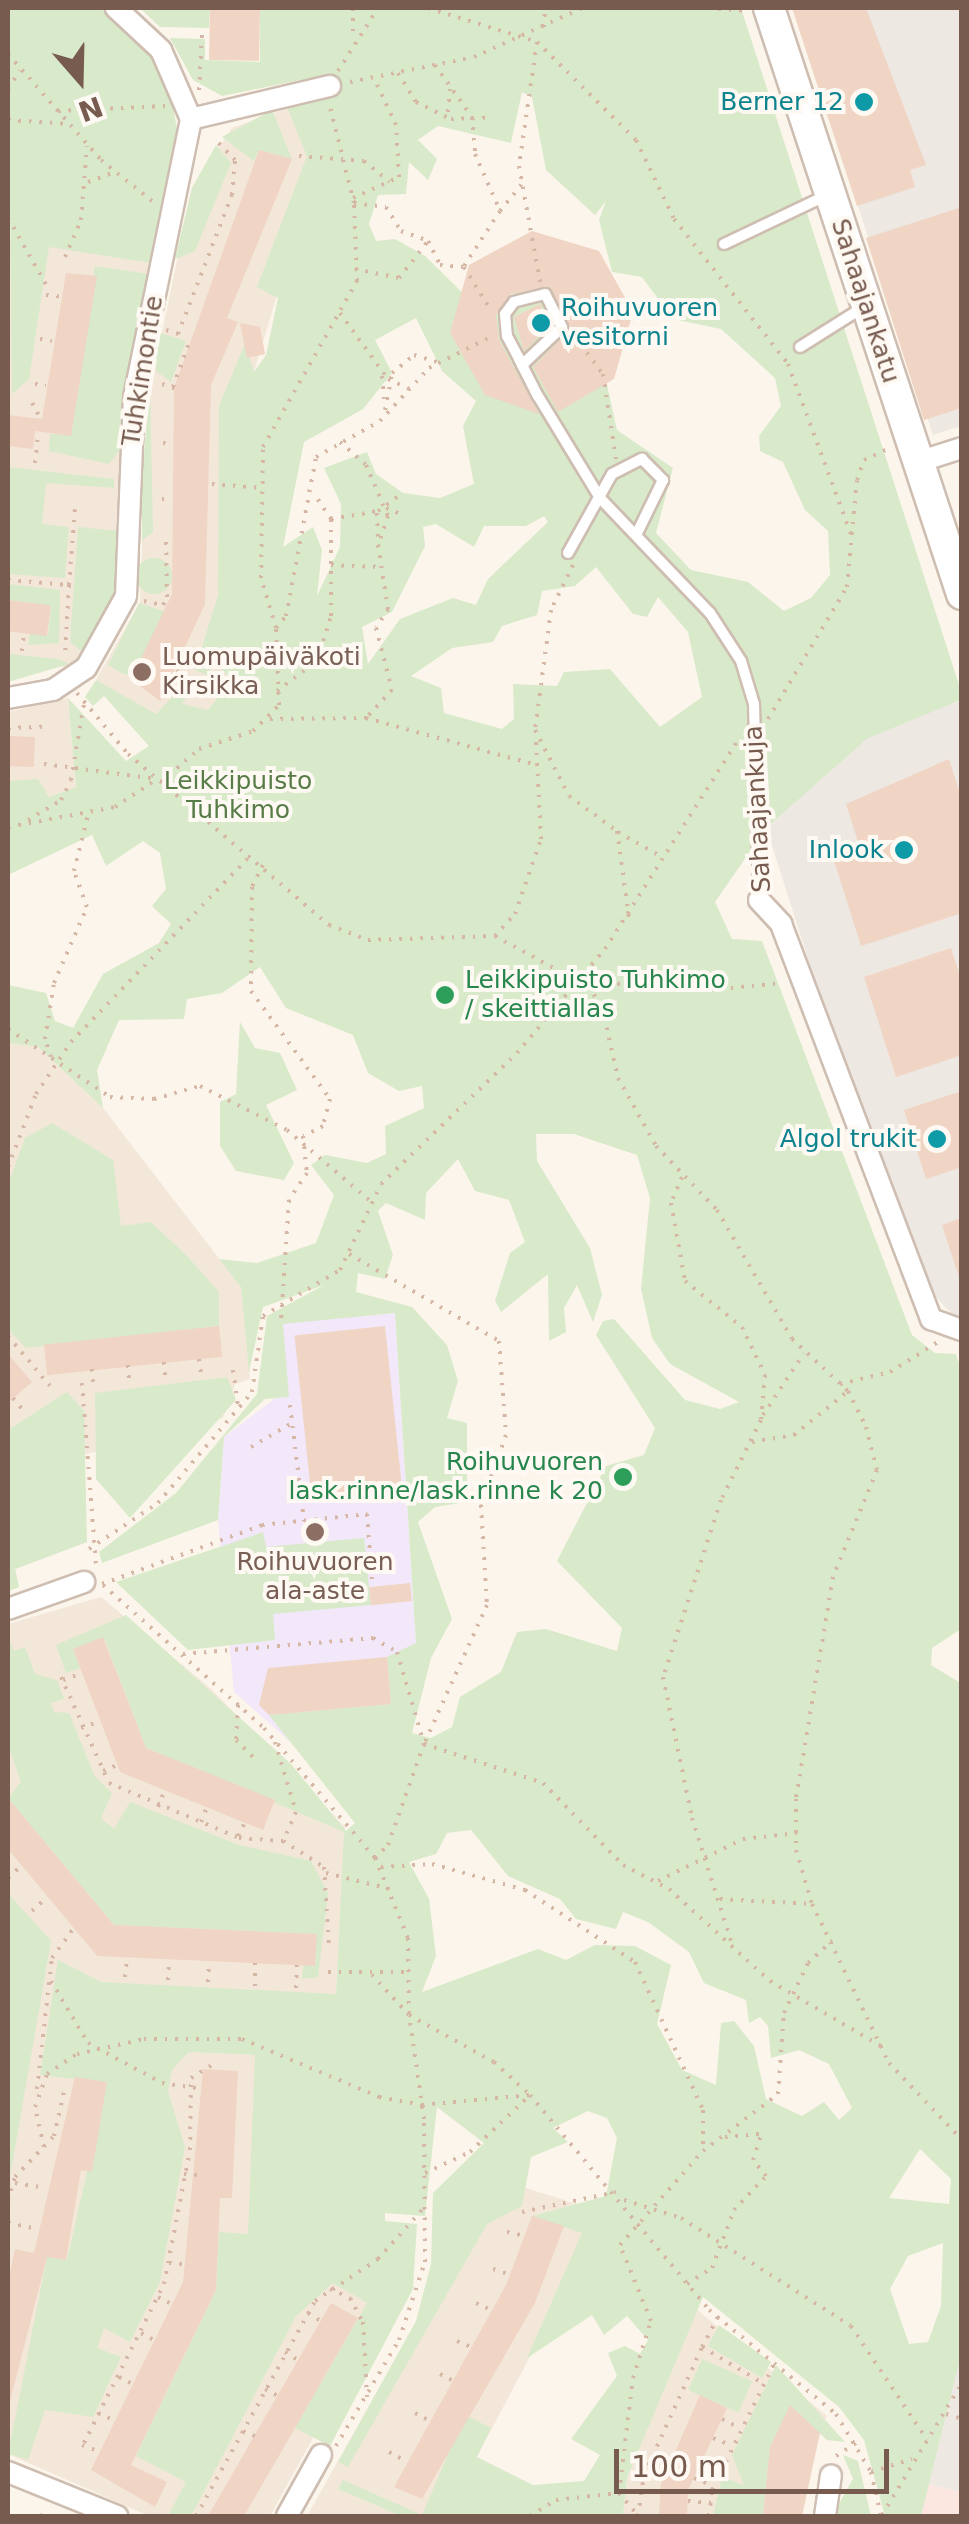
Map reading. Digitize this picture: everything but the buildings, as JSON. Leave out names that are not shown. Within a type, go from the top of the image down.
[{"type":"main road","name":"Sahaajankatu","points":[[758,9],[830,194],[867,306],[905,455],[962,594]]},
{"type":"street","points":[[116,8],[151,36],[193,107],[330,86]]},
{"type":"street","name":"Tuhkimontie","points":[[8,698],[53,690],[86,668],[124,608],[134,397],[193,107]]},
{"type":"street","points":[[905,455],[962,448]]},
{"type":"street","name":"Sahaajankuja","points":[[760,900],[781,924],[932,1319],[962,1330]]},
{"type":"street","points":[[8,1609],[93,1583]]},
{"type":"street","points":[[287,2516],[321,2455]]},
{"type":"street","points":[[8,2472],[117,2516]]},
{"type":"street","points":[[825,2516],[831,2475]]},
{"type":"lane","points":[[724,244],[830,194]]},
{"type":"lane","points":[[506,330],[514,302],[545,294],[562,314],[557,339],[522,365]]},
{"type":"lane","points":[[800,347],[867,306]]},
{"type":"lane","name":"Sahaajankuja","points":[[506,330],[522,365],[600,498],[638,530],[732,644],[750,682],[760,900]]},
{"type":"lane","points":[[568,553],[618,468],[642,460],[663,480],[638,530]]},
{"type":"path","points":[[353,8],[353,42]]},
{"type":"path","points":[[265,720],[278,691],[276,628],[261,578],[264,448],[340,313],[356,269],[353,201],[340,162],[330,86],[353,42],[378,8]]},
{"type":"path","points":[[428,8],[528,36],[636,140],[674,219],[788,364],[853,539]]},
{"type":"path","points":[[544,8],[544,27]]},
{"type":"path","points":[[330,86],[434,65],[528,36],[582,8]]},
{"type":"path","points":[[708,8],[758,9]]},
{"type":"path","points":[[58,111],[131,101],[193,107],[202,34]]},
{"type":"path","points":[[537,42],[522,183],[545,294]]},
{"type":"path","points":[[9,57],[87,146],[173,214]]},
{"type":"path","points":[[434,65],[472,118],[475,154],[500,212]]},
{"type":"path","points":[[8,89],[20,70]]},
{"type":"path","points":[[398,72],[416,102],[440,107],[446,113],[486,118]]},
{"type":"path","points":[[353,201],[400,177],[399,141],[374,78]]},
{"type":"path","points":[[446,113],[450,89]]},
{"type":"path","points":[[440,107],[450,99]]},
{"type":"path","points":[[8,120],[70,124]]},
{"type":"path","points":[[178,334],[234,181],[235,160],[216,140]]},
{"type":"path","points":[[64,258],[88,182],[87,146]]},
{"type":"path","points":[[299,156],[364,162],[390,182]]},
{"type":"path","points":[[88,182],[116,172]]},
{"type":"path","points":[[234,181],[244,185]]},
{"type":"path","points":[[464,266],[522,183]]},
{"type":"path","points":[[353,201],[386,207],[401,231],[428,241],[440,265],[464,266]]},
{"type":"path","points":[[8,218],[47,286]]},
{"type":"path","points":[[220,226],[226,229]]},
{"type":"path","points":[[356,269],[399,278],[428,241]]},
{"type":"path","points":[[276,628],[286,616],[299,516],[314,494],[316,456],[385,412],[441,362],[506,330],[464,266]]},
{"type":"path","points":[[46,295],[64,297]]},
{"type":"path","points":[[340,313],[388,379],[412,390]]},
{"type":"path","points":[[562,314],[602,374],[618,468]]},
{"type":"path","points":[[156,328],[191,341],[174,387],[162,384]]},
{"type":"path","points":[[40,339],[52,341]]},
{"type":"path","points":[[384,398],[388,379],[414,355],[441,362]]},
{"type":"path","points":[[382,372],[385,412]]},
{"type":"path","points":[[34,384],[46,386]]},
{"type":"path","points":[[32,403],[40,418]]},
{"type":"path","points":[[35,463],[38,432]]},
{"type":"path","points":[[340,442],[366,465],[386,508],[378,544]]},
{"type":"path","points":[[162,443],[172,444]]},
{"type":"path","points":[[89,1549],[158,1503],[237,1410],[258,1376],[257,1326],[285,1300],[340,1270],[370,1200],[582,977],[629,918],[714,766],[791,692],[839,604],[864,460],[905,455]]},
{"type":"path","points":[[212,484],[262,488]]},
{"type":"path","points":[[278,691],[317,661],[331,616],[331,519],[314,494]]},
{"type":"path","points":[[331,519],[378,511],[403,494]]},
{"type":"path","points":[[162,499],[172,499]]},
{"type":"path","points":[[386,508],[400,514]]},
{"type":"path","points":[[65,654],[75,509]]},
{"type":"path","points":[[366,718],[392,690],[376,628],[388,610],[378,544],[378,511]]},
{"type":"path","points":[[136,599],[166,606],[170,558],[166,540]]},
{"type":"path","points":[[495,936],[515,914],[541,839],[535,730],[568,553]]},
{"type":"path","points":[[329,566],[381,568]]},
{"type":"path","points":[[8,580],[68,585]]},
{"type":"path","points":[[22,651],[24,632]]},
{"type":"path","points":[[176,672],[184,675]]},
{"type":"path","points":[[76,691],[159,780],[252,854],[329,924],[368,940],[495,936],[582,977],[710,990],[786,982]]},
{"type":"path","points":[[24,822],[61,800],[73,765],[84,703]]},
{"type":"path","points":[[8,827],[88,815],[159,780],[199,750],[265,720],[366,718],[537,765]]},
{"type":"path","points":[[14,736],[10,728],[43,727]]},
{"type":"path","points":[[535,730],[569,796],[662,857]]},
{"type":"path","points":[[44,764],[73,765],[159,780]]},
{"type":"path","points":[[56,1062],[45,1039],[54,984],[87,907],[74,871],[88,815]]},
{"type":"path","points":[[617,831],[629,918]]},
{"type":"path","points":[[8,1167],[36,1094],[56,1062],[172,943],[204,895],[252,854]]},
{"type":"path","points":[[263,865],[252,887],[251,991],[330,1099],[323,1126],[304,1136],[306,1173],[286,1226],[281,1320]]},
{"type":"path","points":[[582,977],[602,1007],[618,1078],[682,1177],[717,1210],[804,1353],[848,1391],[877,1470],[834,1577],[797,1833],[812,1904],[881,2046],[962,2140]]},
{"type":"path","points":[[8,1029],[110,1097],[154,1099],[200,1086],[286,1130],[370,1200]]},
{"type":"path","points":[[15,1122],[24,1126]]},
{"type":"path","points":[[682,1177],[671,1202],[685,1281],[742,1327],[765,1375],[761,1420]]},
{"type":"path","points":[[348,1254],[499,1341],[506,1435],[481,1505],[486,1604],[424,1744],[388,1846],[375,1858]]},
{"type":"path","points":[[8,1336],[50,1386]]},
{"type":"path","points":[[840,1384],[890,1372],[938,1342]]},
{"type":"path","points":[[733,1947],[663,1678],[694,1570],[761,1420],[804,1353]]},
{"type":"path","points":[[200,1359],[201,1373]]},
{"type":"path","points":[[164,1362],[165,1376]]},
{"type":"path","points":[[128,1366],[129,1379]]},
{"type":"path","points":[[92,1368],[93,1382]]},
{"type":"path","points":[[233,1370],[237,1410]]},
{"type":"path","points":[[82,1382],[93,1583],[182,1654],[274,1738],[375,1858],[408,1938],[409,2014],[422,2105],[425,2173],[420,2288],[367,2397],[321,2455]]},
{"type":"path","points":[[752,1442],[794,1434],[848,1391]]},
{"type":"path","points":[[13,1398],[22,1408]]},
{"type":"path","points":[[290,1405],[304,1520]]},
{"type":"path","points":[[251,1447],[292,1423]]},
{"type":"path","points":[[93,1583],[262,1525],[367,1514],[372,1580]]},
{"type":"path","points":[[182,1654],[372,1638],[397,1652],[424,1744]]},
{"type":"path","points":[[82,1673],[62,1678],[101,1772],[158,1808],[238,1838],[283,1841],[326,1873],[390,1889]]},
{"type":"path","points":[[238,1705],[236,1740],[257,1761]]},
{"type":"path","points":[[81,1728],[100,1721]]},
{"type":"path","points":[[274,1738],[296,1809],[283,1841]]},
{"type":"path","points":[[424,1744],[543,1783],[623,1865],[656,1882],[794,1996],[881,2046]]},
{"type":"path","points":[[101,1772],[117,1765]]},
{"type":"path","points":[[158,1808],[165,1790]]},
{"type":"path","points":[[200,1824],[207,1807]]},
{"type":"path","points":[[238,1838],[245,1822]]},
{"type":"path","points":[[656,1882],[706,1852],[797,1833]]},
{"type":"path","points":[[380,1867],[432,1864],[525,1890],[635,1962],[703,2110],[704,2152]]},
{"type":"path","points":[[8,1878],[21,1866]]},
{"type":"path","points":[[326,1873],[329,1946]]},
{"type":"path","points":[[32,1910],[48,1896]]},
{"type":"path","points":[[720,1898],[812,1904]]},
{"type":"path","points":[[44,2147],[37,2089],[52,1958],[74,1928]]},
{"type":"path","points":[[718,2317],[644,2475],[638,2516],[619,2493],[632,2378],[650,2322],[620,2245],[640,2218],[720,2136],[778,2094],[779,2037],[808,1963],[832,1941]]},
{"type":"path","points":[[126,1977],[127,1957]]},
{"type":"path","points":[[168,1959],[168,1980]]},
{"type":"path","points":[[208,1982],[209,1961]]},
{"type":"path","points":[[255,1986],[256,1963]]},
{"type":"path","points":[[296,1988],[297,1965]]},
{"type":"path","points":[[328,1972],[408,1972]]},
{"type":"path","points":[[371,1974],[409,2014],[494,2062],[530,2095],[640,2218],[687,2284],[718,2317],[776,2358],[856,2442],[871,2472],[881,2516]]},
{"type":"path","points":[[51,1982],[72,2026],[103,2052],[162,2083],[202,2089]]},
{"type":"path","points":[[37,2089],[54,2066],[144,2039],[242,2039],[379,2098],[422,2105],[530,2095]]},
{"type":"path","points":[[100,2452],[83,2444],[157,2297],[169,2263],[190,2134],[191,2087],[198,2067],[215,2064]]},
{"type":"path","points":[[8,2201],[13,2183],[52,2139],[65,2087]]},
{"type":"path","points":[[425,2173],[470,2152],[530,2095]]},
{"type":"path","points":[[63,2098],[72,2100]]},
{"type":"path","points":[[687,2284],[722,2248],[734,2210],[766,2176],[753,2160],[762,2133],[720,2136]]},
{"type":"path","points":[[190,2134],[200,2135]]},
{"type":"path","points":[[52,2139],[65,2140]]},
{"type":"path","points":[[182,2174],[199,2176]]},
{"type":"path","points":[[13,2183],[45,2188]]},
{"type":"path","points":[[522,2212],[616,2192]]},
{"type":"path","points":[[624,2200],[654,2206],[851,2326],[926,2440]]},
{"type":"path","points":[[196,2516],[308,2312],[328,2288],[378,2259],[423,2209]]},
{"type":"path","points":[[173,2221],[186,2222]]},
{"type":"path","points":[[8,2223],[38,2229]]},
{"type":"path","points":[[507,2232],[526,2236]]},
{"type":"path","points":[[169,2263],[184,2264]]},
{"type":"path","points":[[492,2269],[510,2275]]},
{"type":"path","points":[[328,2288],[359,2309],[367,2397]]},
{"type":"path","points":[[157,2297],[172,2304]]},
{"type":"path","points":[[476,2303],[493,2311]]},
{"type":"path","points":[[308,2312],[321,2321]]},
{"type":"path","points":[[139,2332],[154,2340]]},
{"type":"path","points":[[457,2340],[473,2348]]},
{"type":"path","points":[[702,2348],[762,2382]]},
{"type":"path","points":[[285,2352],[298,2360]]},
{"type":"path","points":[[709,2516],[722,2468],[776,2358]]},
{"type":"path","points":[[440,2374],[456,2382]]},
{"type":"path","points":[[117,2376],[133,2384]]},
{"type":"path","points":[[881,2516],[962,2383]]},
{"type":"path","points":[[265,2390],[278,2396]]},
{"type":"path","points":[[416,2412],[428,2420]]},
{"type":"path","points":[[98,2414],[115,2421]]},
{"type":"path","points":[[946,2414],[962,2419]]},
{"type":"path","points":[[722,2420],[740,2428]]},
{"type":"path","points":[[243,2430],[255,2436]]},
{"type":"path","points":[[713,2438],[732,2446]]},
{"type":"path","points":[[831,2475],[839,2450],[856,2442]]},
{"type":"path","points":[[389,2452],[406,2462]]},
{"type":"path","points":[[702,2460],[722,2468]]},
{"type":"path","points":[[871,2472],[912,2460]]},
{"type":"path","points":[[226,2462],[237,2468]]},
{"type":"path","points":[[694,2478],[714,2487]]},
{"type":"path","points":[[208,2493],[218,2498]]},
{"type":"path","points":[[530,2516],[556,2500],[619,2493]]},
{"type":"path","points":[[688,2501],[711,2502]]},
{"type":"shaded area","points":[[793,8],[961,8],[961,426],[933,435]]},
{"type":"shaded area","points":[[314,99],[316,165],[254,372],[235,674],[220,702],[187,723],[132,712],[96,680],[140,602],[147,405],[192,188],[232,128]]},
{"type":"shaded area","points":[[8,239],[151,263],[123,405],[118,601],[76,667],[8,664]]},
{"type":"shaded area","points":[[68,698],[76,787],[8,812],[8,712]]},
{"type":"shaded area","points":[[961,701],[961,1318],[957,1320],[935,1296],[855,1107],[769,836],[768,794],[858,733]]},
{"type":"shaded area","points":[[8,1043],[38,1047],[103,1108],[241,1287],[250,1379],[235,1384],[223,1418],[53,1463],[87,1542],[15,1569],[19,1587],[8,1591]]},
{"type":"shaded area","name":"Roihuvuoren ala-aste","points":[[395,1313],[417,1659],[406,1733],[295,1746],[234,1692],[218,1520],[224,1437],[274,1399],[283,1323]]},
{"type":"shaded area","points":[[101,1597],[210,1688],[345,1827],[334,2026],[135,2049],[256,2055],[256,2081],[383,2311],[270,2516],[149,2516],[8,2454],[8,1624]]},
{"type":"shaded area","points":[[497,2179],[580,2205],[588,2217],[559,2302],[465,2479],[513,2516],[307,2516]]},
{"type":"shaded area","points":[[696,2309],[827,2416],[807,2461],[802,2516],[623,2516],[627,2479]]},
{"type":"shaded area","points":[[961,2351],[962,2492],[928,2484]]},
{"type":"shaded area","points":[[928,2484],[961,2492],[961,2516],[921,2516]]},
{"type":"green space","points":[[8,8],[98,8],[116,17],[166,69],[180,145],[151,263],[49,247],[29,379],[12,394]]},
{"type":"green space","points":[[140,8],[210,8],[209,28],[160,27]]},
{"type":"green space","name":"Leikkipuisto Tuhkimo","points":[[238,8],[741,8],[961,691],[961,700],[868,738],[767,827],[715,902],[732,939],[762,941],[912,1335],[935,1353],[956,1354],[961,1370],[961,1629],[932,1648],[931,1665],[962,1684],[962,2351],[921,2516],[885,2516],[864,2440],[839,2407],[703,2297],[627,2478],[623,2516],[401,2516],[338,2489],[343,2480],[422,2515],[465,2415],[491,2428],[477,2457],[533,2485],[584,2481],[600,2455],[571,2439],[617,2376],[608,2353],[625,2346],[640,2354],[648,2340],[627,2316],[604,2335],[592,2315],[527,2358],[582,2233],[532,2216],[606,2196],[617,2138],[607,2118],[588,2111],[553,2128],[568,2142],[531,2157],[522,2206],[487,2224],[348,2467],[338,2462],[416,2321],[431,2264],[433,2193],[484,2143],[437,2107],[425,2216],[385,2213],[385,2221],[417,2224],[413,2289],[330,2446],[295,2428],[367,2303],[333,2283],[296,2316],[191,2516],[168,2516],[186,2482],[136,2456],[216,2290],[219,2232],[248,2234],[255,2055],[189,2052],[172,2070],[168,2091],[185,2147],[160,2282],[130,2342],[104,2328],[97,2348],[121,2357],[93,2417],[45,2410],[28,2460],[8,2454],[47,2257],[67,2260],[107,2083],[40,2075],[58,1960],[101,1982],[336,1994],[344,1832],[146,1748],[104,1638],[73,1649],[80,1668],[66,1673],[56,1645],[126,1615],[291,1764],[346,1831],[355,1823],[269,1715],[391,1704],[387,1657],[416,1643],[395,1313],[283,1324],[289,1397],[265,1399],[224,1437],[218,1520],[102,1563],[99,1552],[176,1493],[257,1394],[267,1316],[324,1285],[263,1307],[249,1372],[241,1287],[219,1259],[257,1263],[316,1243],[334,1195],[311,1165],[325,1155],[367,1163],[386,1154],[385,1126],[424,1108],[422,1086],[399,1091],[368,1073],[353,1035],[286,1008],[260,967],[222,993],[187,999],[184,1019],[119,1020],[97,1070],[103,1108],[38,1047],[8,1043],[8,985],[46,993],[55,1021],[73,1028],[103,974],[159,943],[171,924],[152,906],[166,889],[160,853],[143,841],[106,866],[92,835],[8,875],[8,781],[38,779],[49,797],[76,787],[68,698],[126,761],[149,746],[104,696],[93,706],[85,697],[96,680],[156,714],[190,679],[197,683],[182,704],[208,710],[232,679],[214,663],[207,675],[195,670],[218,595],[219,406],[245,344],[254,372],[266,355],[278,298],[257,287],[307,156],[287,107],[314,98],[310,78],[222,96],[193,80],[170,38],[205,39],[205,60],[260,62],[260,9]],"holes":[[[522,92],[532,97],[546,170],[595,215],[606,201],[599,220],[612,272],[642,277],[673,319],[721,329],[775,378],[781,406],[759,436],[760,451],[783,462],[805,510],[828,531],[830,575],[811,598],[784,611],[748,582],[691,570],[656,533],[673,468],[617,430],[596,335],[563,274],[478,308],[425,256],[395,239],[376,241],[369,224],[378,195],[406,194],[409,162],[428,180],[437,159],[418,140],[438,126],[511,143]],[[416,318],[442,371],[476,401],[463,426],[474,484],[440,498],[403,493],[376,474],[367,452],[324,468],[341,504],[340,547],[317,596],[322,550],[313,527],[283,547],[304,442],[363,409],[392,373],[375,340]],[[544,516],[548,522],[488,579],[476,605],[453,598],[400,619],[368,664],[362,627],[392,612],[425,546],[423,527],[436,524],[474,547],[484,526],[526,526]],[[596,567],[633,614],[647,617],[658,597],[688,632],[702,697],[660,727],[610,669],[564,672],[557,686],[513,684],[514,719],[502,729],[444,713],[441,688],[411,676],[452,648],[493,642],[502,626],[537,615],[542,591],[575,586]],[[536,1134],[574,1134],[637,1155],[650,1198],[641,1289],[652,1338],[670,1364],[739,1402],[720,1409],[685,1400],[614,1319],[603,1321],[596,1335],[655,1428],[644,1455],[606,1466],[557,1561],[622,1628],[617,1651],[546,1629],[517,1632],[501,1672],[460,1697],[452,1727],[431,1738],[412,1733],[431,1658],[452,1619],[418,1522],[435,1507],[467,1502],[467,1423],[447,1418],[458,1381],[447,1345],[412,1307],[356,1292],[358,1273],[385,1279],[393,1255],[378,1211],[386,1203],[425,1220],[426,1193],[458,1159],[475,1191],[509,1200],[525,1242],[510,1253],[495,1301],[501,1312],[548,1274],[549,1341],[566,1332],[564,1308],[577,1285],[593,1322],[602,1295],[590,1248],[537,1161]],[[471,1830],[508,1876],[560,1899],[576,1919],[616,1929],[623,1912],[648,1922],[689,1952],[704,1983],[746,2000],[749,2023],[760,2017],[768,2026],[771,2058],[799,2050],[829,2064],[852,2108],[839,2120],[824,2102],[802,2116],[766,2099],[754,2046],[734,2021],[721,2023],[716,2085],[682,2070],[657,2024],[671,1965],[635,1946],[595,1945],[566,1960],[538,1949],[422,1992],[436,1956],[429,1899],[409,1862],[436,1854],[447,1833]],[[920,2149],[951,2179],[949,2204],[889,2198]],[[943,2243],[941,2306],[928,2342],[909,2344],[890,2289],[908,2256]]]},
{"type":"green space","points":[[272,110],[292,159],[259,150],[254,161],[222,137]]},
{"type":"green space","points":[[216,145],[231,163],[195,251],[175,259],[192,188]]},
{"type":"green space","points":[[95,266],[148,274],[120,450],[109,464],[49,451],[50,434],[71,435]]},
{"type":"green space","points":[[157,332],[186,341],[171,382],[156,371]]},
{"type":"green space","points":[[150,384],[153,532],[142,540],[142,475]]},
{"type":"green space","points":[[8,467],[114,479],[114,488],[46,483],[42,524],[69,527],[65,578],[8,574]]},
{"type":"green space","points":[[78,527],[120,531],[118,601],[87,656],[70,642]]},
{"type":"green space","points":[[154,558],[167,563],[172,576],[167,589],[154,594],[141,589],[136,576],[141,563]]},
{"type":"green space","points":[[8,584],[60,590],[59,643],[28,645],[30,633],[48,635],[51,606],[8,600]]},
{"type":"green space","points":[[139,603],[167,612],[134,674],[123,674],[108,665]]},
{"type":"green space","points":[[8,654],[59,659],[69,664],[8,682]]},
{"type":"green space","points":[[240,1022],[255,1048],[280,1053],[297,1090],[266,1105],[294,1163],[284,1180],[236,1171],[220,1146],[220,1102],[236,1094]]},
{"type":"green space","points":[[52,1123],[113,1160],[121,1226],[151,1222],[187,1256],[219,1292],[219,1326],[26,1348],[8,1329],[8,1185],[25,1138]]},
{"type":"green space","points":[[227,1377],[236,1400],[130,1518],[96,1479],[95,1393]]},
{"type":"green space","points":[[67,1392],[84,1411],[87,1542],[15,1569],[19,1587],[8,1591],[8,1430]]},
{"type":"green space","points":[[263,1532],[266,1547],[364,1538],[371,1605],[273,1614],[275,1640],[188,1650],[116,1582]]},
{"type":"green space","points":[[8,1637],[14,1651],[25,1647],[35,1674],[57,1680],[64,1699],[51,1703],[54,1712],[69,1713],[95,1777],[112,1793],[101,1818],[114,1829],[130,1802],[239,1845],[311,1861],[328,1893],[318,1977],[302,1979],[303,1965],[315,1965],[316,1934],[114,1925],[8,1798],[21,1782],[8,1745]]},
{"type":"green space","points":[[8,1893],[51,1941],[10,2177],[8,2176]]},
{"type":"green space","points":[[719,2325],[771,2362],[762,2378],[708,2346]]},
{"type":"green space","points":[[702,2359],[752,2381],[738,2412],[688,2390]]},
{"type":"green space","points":[[776,2365],[845,2442],[827,2440],[790,2406],[770,2447],[763,2516],[713,2516],[722,2477],[744,2485],[732,2455]]},
{"type":"green space","points":[[843,2455],[858,2461],[871,2516],[832,2516],[853,2479]]},
{"type":"place","name":"Berner 12","points":[[864,102]]},
{"type":"place","name":"Roihuvuoren vesitorni","points":[[541,323]]},
{"type":"place","name":"Luomupäiväkoti Kirsikka","points":[[142,672]]},
{"type":"place","name":"Inlook","points":[[904,850]]},
{"type":"place","name":"Leikkipuisto Tuhkimo / skeittiallas","points":[[445,995]]},
{"type":"place","name":"Algol trukit","points":[[937,1139]]},
{"type":"place","name":"Roihuvuoren lask.rinne/lask.rinne k 20","points":[[623,1477]]},
{"type":"place","name":"Roihuvuoren ala-aste","points":[[315,1532]]}]
